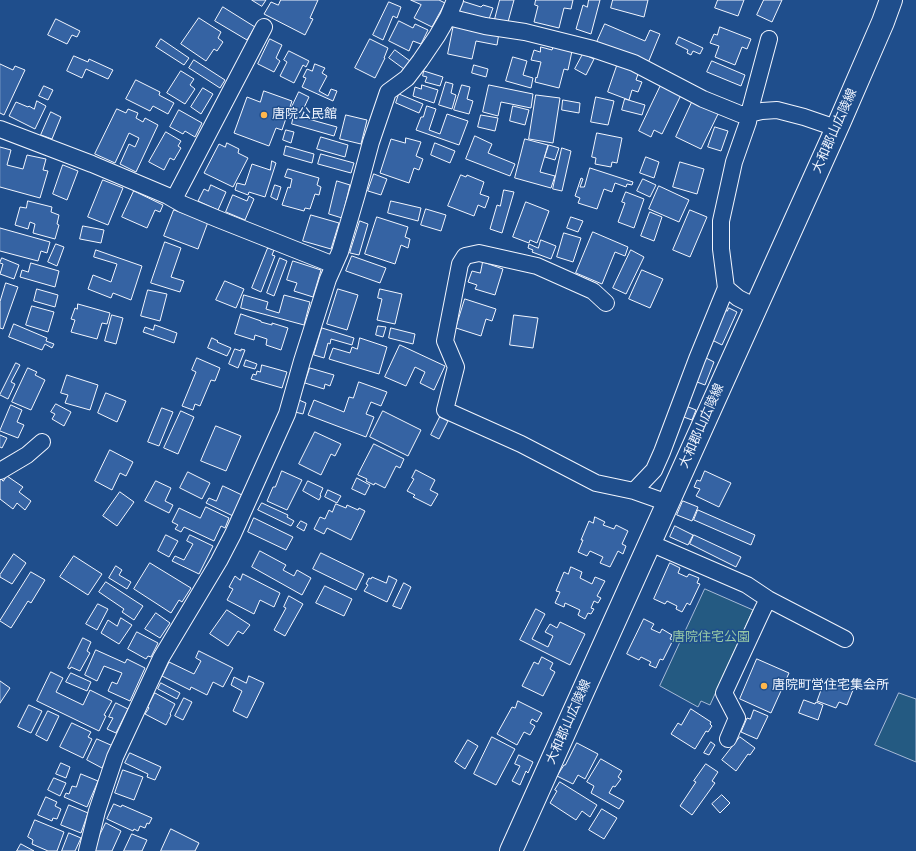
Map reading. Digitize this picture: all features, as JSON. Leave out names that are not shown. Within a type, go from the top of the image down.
[{"type":"main road","name":"大和郡山広陵線","points":[[511,851],[836,128],[883,22],[890,0]]},
{"type":"street","points":[[87,851],[97,812],[115,757],[162,658],[234,534],[287,414],[328,280],[340,252],[358,194],[371,142],[388,92],[407,78],[420,61],[437,36],[455,0]]},
{"type":"street","points":[[448,16],[485,26],[525,32],[593,48],[634,63],[703,99],[740,114],[777,110],[836,128]]},
{"type":"street","points":[[174,199],[264,27]]},
{"type":"street","points":[[634,491],[654,470],[726,288],[721,249],[721,221],[734,162],[748,122],[769,39]]},
{"type":"street","points":[[0,129],[92,164],[218,219],[334,265]]},
{"type":"street","points":[[606,303],[593,291],[537,266],[478,253],[465,256],[460,264],[444,341],[456,367],[446,410],[521,444],[596,483],[634,491],[668,503]]},
{"type":"street","points":[[726,288],[738,298],[756,307]]},
{"type":"street","points":[[0,471],[27,455],[42,442]]},
{"type":"street","points":[[650,544],[746,585],[768,599],[845,639]]},
{"type":"street","points":[[728,739],[737,718],[724,693],[768,599]]},
{"type":"green space","name":"唐院住宅公園","points":[[705,589],[753,610],[710,705],[701,701],[698,707],[660,686]]},
{"type":"green space","points":[[899,693],[916,699],[916,762],[875,745]]},
{"type":"building","points":[[252,0],[266,0],[262,6]]},
{"type":"building","points":[[281,0],[318,0],[310,18],[313,19],[305,35],[264,14],[271,2],[278,5]]},
{"type":"building","points":[[411,0],[439,0],[445,3],[432,27],[414,18],[421,5]]},
{"type":"building","points":[[500,0],[514,0],[508,22],[495,19]]},
{"type":"building","points":[[536,0],[573,0],[571,9],[564,8],[559,28],[534,22],[538,6],[535,5]]},
{"type":"building","points":[[589,0],[600,0],[591,34],[576,29],[583,5],[587,7]]},
{"type":"building","points":[[613,0],[648,0],[644,17],[611,8]]},
{"type":"building","points":[[718,0],[744,0],[738,16],[715,8]]},
{"type":"building","points":[[764,0],[782,0],[772,22],[757,15]]},
{"type":"building","points":[[462,1],[481,7],[483,5],[493,8],[488,22],[457,14]]},
{"type":"building","points":[[389,2],[401,7],[397,18],[393,16],[383,40],[373,35]]},
{"type":"building","points":[[223,7],[255,27],[247,40],[215,21]]},
{"type":"building","points":[[199,18],[221,32],[218,38],[223,42],[217,51],[214,49],[206,61],[181,44]]},
{"type":"building","points":[[56,19],[80,31],[77,37],[72,35],[67,44],[48,35]]},
{"type":"building","points":[[399,21],[413,28],[415,24],[428,30],[421,44],[413,41],[409,51],[389,41]]},
{"type":"building","points":[[454,24],[499,33],[497,45],[476,41],[472,59],[448,54]]},
{"type":"building","points":[[605,24],[645,41],[650,30],[660,34],[648,63],[597,42]]},
{"type":"building","points":[[720,27],[751,39],[747,49],[742,47],[735,65],[715,57],[719,46],[710,43],[714,34],[717,35]]},
{"type":"building","points":[[679,37],[703,48],[700,54],[693,51],[691,55],[687,53],[688,50],[676,44]]},
{"type":"building","points":[[161,39],[189,58],[184,65],[156,47]]},
{"type":"building","points":[[270,39],[282,45],[276,58],[280,61],[274,72],[258,64]]},
{"type":"building","points":[[370,39],[388,48],[385,58],[375,78],[355,68]]},
{"type":"building","points":[[541,47],[552,50],[553,47],[572,51],[568,70],[564,69],[559,88],[535,82],[541,62],[531,60],[534,50],[540,52]]},
{"type":"building","points":[[395,50],[410,61],[404,69],[389,58]]},
{"type":"building","points":[[289,51],[309,61],[306,67],[303,65],[294,83],[280,76],[287,62],[284,60]]},
{"type":"building","points":[[583,54],[594,59],[586,75],[575,69]]},
{"type":"building","points":[[74,56],[88,62],[89,59],[113,70],[108,79],[86,69],[82,78],[67,71]]},
{"type":"building","points":[[513,57],[527,61],[523,75],[533,78],[531,88],[506,81]]},
{"type":"building","points":[[194,60],[225,80],[220,88],[189,68]]},
{"type":"building","points":[[712,61],[745,75],[741,86],[707,72]]},
{"type":"building","points":[[618,63],[639,71],[636,80],[642,82],[638,92],[632,90],[629,100],[608,92]]},
{"type":"building","points":[[0,64],[13,70],[15,66],[25,70],[4,115],[0,113]]},
{"type":"building","points":[[315,64],[325,68],[322,73],[327,76],[319,91],[328,96],[331,89],[337,91],[333,101],[302,87],[306,78],[303,77],[307,69],[312,71]]},
{"type":"building","points":[[474,65],[488,69],[486,77],[472,73]]},
{"type":"building","points":[[181,71],[194,79],[190,85],[195,89],[185,104],[167,93]]},
{"type":"building","points":[[424,71],[443,77],[440,86],[425,82],[427,77],[423,76]]},
{"type":"building","points":[[136,80],[160,92],[159,95],[174,103],[168,114],[153,106],[150,111],[126,99]]},
{"type":"building","points":[[446,82],[453,84],[451,93],[456,95],[452,109],[439,105]]},
{"type":"building","points":[[422,85],[438,90],[434,103],[413,96],[415,87],[421,89]]},
{"type":"building","points":[[462,85],[470,87],[467,99],[473,101],[469,114],[454,110]]},
{"type":"building","points":[[489,85],[533,94],[531,108],[501,102],[498,116],[483,112]]},
{"type":"building","points":[[661,85],[681,95],[662,134],[654,130],[651,137],[639,131]]},
{"type":"building","points":[[44,86],[53,90],[48,100],[39,96]]},
{"type":"building","points":[[203,88],[213,94],[201,114],[191,107]]},
{"type":"building","name":"唐院公民館","points":[[264,91],[292,101],[282,130],[276,128],[269,146],[234,133],[247,97],[260,102]]},
{"type":"building","points":[[299,92],[309,97],[301,114],[291,109]]},
{"type":"building","points":[[399,94],[423,104],[419,113],[396,103]]},
{"type":"building","points":[[536,95],[560,98],[553,143],[529,139]]},
{"type":"building","points":[[596,97],[614,101],[608,125],[591,122]]},
{"type":"building","points":[[625,99],[645,105],[642,115],[622,110]]},
{"type":"building","points":[[563,100],[580,103],[579,113],[562,110]]},
{"type":"building","points":[[693,100],[719,112],[701,149],[676,137]]},
{"type":"building","points":[[37,101],[46,106],[35,129],[9,116],[16,102],[34,109]]},
{"type":"building","points":[[427,106],[436,109],[429,130],[440,134],[447,114],[468,121],[459,145],[416,130]]},
{"type":"building","points":[[513,106],[529,110],[525,125],[510,121]]},
{"type":"building","points":[[117,109],[126,113],[128,109],[138,113],[136,118],[143,122],[145,118],[158,125],[136,172],[120,164],[129,144],[135,147],[139,138],[129,133],[115,163],[95,154]]},
{"type":"building","points":[[179,110],[202,123],[195,137],[185,131],[183,134],[170,127]]},
{"type":"building","points":[[51,112],[61,117],[52,139],[41,135]]},
{"type":"building","points":[[294,115],[337,127],[334,136],[292,124]]},
{"type":"building","points":[[346,115],[367,120],[361,144],[340,139]]},
{"type":"building","points":[[481,115],[498,118],[495,131],[478,127]]},
{"type":"building","points":[[715,127],[728,131],[721,151],[708,147]]},
{"type":"building","points":[[286,130],[294,132],[291,143],[283,140]]},
{"type":"building","points":[[166,132],[181,141],[178,146],[181,148],[174,160],[170,158],[164,170],[149,162]]},
{"type":"building","points":[[597,133],[622,138],[617,163],[612,162],[611,167],[595,164],[596,158],[592,157]]},
{"type":"building","points":[[475,136],[492,144],[488,153],[515,164],[510,176],[466,159]]},
{"type":"building","points":[[321,137],[348,145],[345,157],[317,149]]},
{"type":"building","points":[[406,138],[421,142],[416,156],[423,159],[419,170],[414,168],[409,183],[380,173],[391,139],[405,143]]},
{"type":"building","points":[[525,139],[548,145],[540,172],[555,176],[551,188],[515,178]]},
{"type":"building","points":[[227,143],[239,149],[238,153],[248,158],[233,187],[204,173],[219,144],[225,147]]},
{"type":"building","points":[[435,143],[455,151],[450,163],[431,155]]},
{"type":"building","points":[[549,145],[559,148],[555,160],[545,157]]},
{"type":"building","points":[[286,146],[314,154],[312,163],[284,155]]},
{"type":"building","points":[[0,147],[11,150],[7,165],[23,169],[27,155],[46,159],[43,170],[48,171],[40,198],[0,187]]},
{"type":"building","points":[[562,148],[571,151],[562,191],[553,189]]},
{"type":"building","points":[[321,154],[354,163],[351,173],[318,164]]},
{"type":"building","points":[[646,157],[659,162],[654,178],[640,173]]},
{"type":"building","points":[[272,161],[276,163],[265,197],[249,192],[248,195],[235,190],[237,183],[245,185],[252,164],[270,170]]},
{"type":"building","points":[[680,162],[704,169],[697,194],[673,187]]},
{"type":"building","points":[[63,165],[78,171],[67,200],[53,194]]},
{"type":"building","points":[[590,168],[633,182],[632,185],[627,184],[626,187],[615,183],[612,192],[604,189],[597,209],[578,203],[580,198],[575,196],[581,178],[583,179],[580,187],[584,187]]},
{"type":"building","points":[[288,169],[319,178],[317,185],[321,187],[319,195],[315,194],[310,209],[305,208],[304,211],[282,205],[288,187],[290,188],[292,179],[285,177]]},
{"type":"building","points":[[374,174],[387,179],[381,195],[368,191]]},
{"type":"building","points":[[461,175],[466,177],[467,175],[484,182],[480,194],[489,197],[485,208],[478,205],[474,216],[448,206]]},
{"type":"building","points":[[643,179],[656,185],[650,197],[637,191]]},
{"type":"building","points":[[103,180],[123,188],[108,225],[88,217]]},
{"type":"building","points":[[337,181],[350,185],[342,218],[329,214]]},
{"type":"building","points":[[211,185],[226,192],[218,210],[198,201],[204,189],[208,191]]},
{"type":"building","points":[[275,185],[281,187],[277,200],[271,197]]},
{"type":"building","points":[[659,186],[689,200],[679,222],[649,209]]},
{"type":"building","points":[[504,190],[514,192],[502,233],[490,229],[497,205],[500,206]]},
{"type":"building","points":[[134,191],[163,205],[160,212],[155,210],[147,228],[122,217]]},
{"type":"building","points":[[626,192],[644,199],[634,228],[618,222],[625,203],[622,202]]},
{"type":"building","points":[[233,195],[247,201],[249,196],[254,199],[245,220],[226,212]]},
{"type":"building","points":[[28,201],[52,207],[51,212],[59,215],[57,224],[59,225],[55,239],[33,233],[35,224],[30,222],[28,229],[15,225],[20,207],[26,208]]},
{"type":"building","points":[[391,201],[421,208],[418,221],[388,213]]},
{"type":"building","points":[[526,202],[549,211],[537,243],[530,240],[529,243],[513,237]]},
{"type":"building","points":[[426,209],[446,215],[441,231],[421,225]]},
{"type":"building","points":[[174,210],[208,222],[198,249],[164,236]]},
{"type":"building","points":[[690,210],[707,217],[690,257],[673,250]]},
{"type":"building","points":[[650,212],[662,217],[654,241],[641,236]]},
{"type":"building","points":[[311,215],[339,223],[331,249],[303,241]]},
{"type":"building","points":[[377,217],[408,227],[405,237],[410,239],[408,248],[401,245],[395,264],[365,254]]},
{"type":"building","points":[[571,217],[583,221],[578,232],[567,228]]},
{"type":"building","points":[[360,221],[368,224],[359,255],[350,253]]},
{"type":"building","points":[[83,226],[104,230],[101,243],[80,239]]},
{"type":"building","points":[[0,228],[50,242],[47,253],[41,251],[38,261],[0,251]]},
{"type":"building","points":[[593,232],[628,247],[625,256],[615,252],[602,284],[576,273]]},
{"type":"building","points":[[564,233],[581,238],[573,262],[557,257]]},
{"type":"building","points":[[541,240],[556,246],[551,259],[532,252],[533,250],[528,248],[529,244],[538,248]]},
{"type":"building","points":[[165,242],[181,248],[171,277],[184,281],[180,292],[151,283]]},
{"type":"building","points":[[56,244],[64,247],[57,266],[48,262]]},
{"type":"building","points":[[268,248],[274,250],[272,255],[275,256],[261,292],[252,288]]},
{"type":"building","points":[[96,250],[142,266],[131,300],[113,293],[111,298],[88,289],[93,275],[111,282],[117,264],[94,257]]},
{"type":"building","points":[[631,250],[644,257],[626,294],[613,288]]},
{"type":"building","points":[[352,256],[386,268],[380,283],[346,271]]},
{"type":"building","points":[[2,258],[19,265],[14,279],[0,274],[3,264],[0,263]]},
{"type":"building","points":[[280,258],[287,261],[274,296],[267,293]]},
{"type":"building","points":[[293,261],[321,270],[313,297],[294,291],[297,283],[287,280]]},
{"type":"building","points":[[483,262],[503,269],[495,295],[475,289],[477,285],[468,282],[472,271],[480,273]]},
{"type":"building","points":[[31,263],[59,271],[55,287],[20,277],[22,270],[28,272]]},
{"type":"building","points":[[642,270],[663,279],[650,308],[629,299]]},
{"type":"building","points":[[225,281],[244,289],[236,308],[216,300]]},
{"type":"building","points":[[6,283],[18,287],[3,329],[0,328],[0,302]]},
{"type":"building","points":[[37,289],[58,295],[55,307],[34,301]]},
{"type":"building","points":[[338,289],[358,295],[347,330],[327,324]]},
{"type":"building","points":[[380,289],[402,294],[395,324],[377,320],[382,299],[378,298]]},
{"type":"building","points":[[148,290],[167,294],[160,321],[141,316]]},
{"type":"building","points":[[244,295],[268,302],[266,309],[279,313],[284,295],[310,302],[304,325],[241,308]]},
{"type":"building","points":[[465,299],[496,309],[492,321],[486,319],[481,336],[456,328]]},
{"type":"building","points":[[78,304],[110,313],[107,324],[102,323],[97,339],[71,332],[75,320],[71,319],[75,308],[77,309]]},
{"type":"building","points":[[32,306],[54,312],[48,332],[26,325]]},
{"type":"building","points":[[729,308],[737,312],[722,345],[708,338],[721,309],[727,311]]},
{"type":"building","points":[[241,314],[261,322],[272,325],[272,323],[288,328],[281,350],[266,345],[267,339],[255,335],[254,340],[235,334]]},
{"type":"building","points":[[112,315],[123,318],[116,344],[105,341]]},
{"type":"building","points":[[514,315],[538,318],[533,348],[510,345]]},
{"type":"building","points":[[14,324],[47,338],[46,341],[54,344],[52,348],[45,344],[42,350],[9,337]]},
{"type":"building","points":[[155,325],[177,333],[174,343],[143,332],[145,327],[153,330]]},
{"type":"building","points":[[378,326],[386,327],[383,337],[376,335]]},
{"type":"building","points":[[322,328],[354,338],[352,345],[331,339],[330,344],[328,343],[324,358],[314,355]]},
{"type":"building","points":[[391,328],[415,334],[413,344],[389,338]]},
{"type":"building","points":[[212,338],[218,341],[217,342],[231,348],[227,356],[208,348]]},
{"type":"building","points":[[360,338],[387,347],[379,374],[329,359],[333,348],[350,353],[352,347],[357,349]]},
{"type":"building","points":[[400,345],[445,366],[434,390],[420,383],[425,372],[415,367],[406,386],[385,377]]},
{"type":"building","points":[[235,349],[241,351],[241,349],[245,350],[238,368],[229,364]]},
{"type":"building","points":[[197,358],[220,368],[215,381],[211,380],[200,406],[195,404],[193,410],[182,406],[196,372],[192,370]]},
{"type":"building","points":[[706,358],[714,362],[705,385],[697,382]]},
{"type":"building","points":[[246,360],[257,364],[255,369],[244,366]]},
{"type":"building","points":[[16,363],[20,365],[11,382],[15,384],[8,399],[0,395]]},
{"type":"building","points":[[262,365],[287,372],[282,388],[251,379],[253,374],[256,375],[257,371],[260,372]]},
{"type":"building","points":[[28,368],[37,372],[35,375],[45,380],[31,410],[12,402]]},
{"type":"building","points":[[310,368],[334,375],[330,386],[325,384],[324,389],[305,383]]},
{"type":"building","points":[[67,375],[98,385],[90,410],[65,403],[68,395],[61,393]]},
{"type":"building","points":[[359,382],[387,392],[381,406],[371,402],[366,414],[374,417],[366,437],[308,415],[314,400],[344,412],[349,397],[353,398]]},
{"type":"building","points":[[106,393],[126,401],[117,422],[98,413]]},
{"type":"building","points":[[299,400],[306,403],[303,414],[295,412]]},
{"type":"building","points":[[56,404],[71,412],[64,426],[52,419],[55,414],[51,412]]},
{"type":"building","points":[[11,405],[22,410],[17,422],[24,425],[18,438],[0,431]]},
{"type":"building","points":[[686,406],[696,410],[692,420],[681,416]]},
{"type":"building","points":[[162,408],[173,412],[159,446],[148,442]]},
{"type":"building","points":[[181,411],[194,417],[178,454],[164,448]]},
{"type":"building","points":[[383,411],[421,430],[408,456],[370,437]]},
{"type":"building","points":[[440,417],[448,421],[439,439],[431,435]]},
{"type":"building","points":[[216,426],[241,436],[226,471],[201,461]]},
{"type":"building","points":[[315,432],[341,444],[335,456],[331,454],[321,475],[299,464]]},
{"type":"building","points":[[0,435],[7,438],[2,448],[0,447]]},
{"type":"building","points":[[374,444],[404,459],[400,468],[396,466],[385,488],[375,483],[374,485],[366,481],[367,479],[358,475]]},
{"type":"building","points":[[110,450],[133,462],[126,476],[120,473],[112,490],[95,481]]},
{"type":"building","points":[[416,470],[435,480],[430,490],[438,494],[431,506],[413,497],[415,495],[407,491],[414,479],[412,478]]},
{"type":"building","points":[[282,471],[302,480],[287,510],[267,501]]},
{"type":"building","points":[[705,471],[731,483],[719,507],[696,496],[700,489],[694,487],[697,480],[700,481]]},
{"type":"building","points":[[188,472],[210,483],[202,499],[180,488]]},
{"type":"building","points":[[7,476],[23,487],[19,492],[31,501],[25,510],[17,503],[13,509],[0,499],[0,480],[1,479],[3,481]]},
{"type":"building","points":[[357,478],[370,485],[365,495],[352,489]]},
{"type":"building","points":[[156,481],[171,488],[165,501],[173,505],[169,513],[145,501]]},
{"type":"building","points":[[308,481],[323,488],[319,500],[303,491]]},
{"type":"building","points":[[223,486],[242,495],[233,516],[206,503],[209,498],[216,501]]},
{"type":"building","points":[[328,490],[341,496],[337,503],[325,497]]},
{"type":"building","points":[[120,492],[134,502],[117,526],[103,516]]},
{"type":"building","points":[[683,501],[698,507],[692,521],[677,515]]},
{"type":"building","points":[[262,503],[288,515],[287,517],[294,521],[291,526],[258,510]]},
{"type":"building","points":[[336,504],[346,508],[347,505],[358,510],[359,508],[365,511],[351,540],[327,528],[324,534],[314,529],[320,517],[325,519],[329,510],[332,512]]},
{"type":"building","points":[[206,507],[229,518],[225,528],[221,526],[214,541],[184,527],[181,532],[175,529],[178,525],[172,522],[179,508],[200,518]]},
{"type":"building","points":[[698,510],[755,535],[751,545],[694,520]]},
{"type":"building","points":[[595,517],[605,522],[603,525],[614,529],[616,525],[628,531],[622,544],[626,546],[623,554],[618,551],[610,567],[600,563],[603,557],[590,551],[587,556],[578,552],[589,521],[593,523]]},
{"type":"building","points":[[254,518],[293,537],[286,550],[248,532]]},
{"type":"building","points":[[301,521],[307,524],[304,531],[297,527]]},
{"type":"building","points":[[675,526],[693,535],[688,545],[670,537]]},
{"type":"building","points":[[166,535],[178,541],[169,557],[158,551]]},
{"type":"building","points":[[190,535],[213,546],[199,574],[172,561],[175,556],[184,560],[193,544],[187,541]]},
{"type":"building","points":[[694,535],[741,557],[736,567],[690,544]]},
{"type":"building","points":[[260,551],[286,565],[283,570],[294,576],[297,570],[311,578],[302,595],[252,567]]},
{"type":"building","points":[[321,553],[364,574],[356,590],[313,569]]},
{"type":"building","points":[[14,554],[26,563],[12,584],[0,577],[0,575]]},
{"type":"building","points":[[74,556],[102,574],[88,595],[60,577]]},
{"type":"building","points":[[150,563],[191,588],[182,602],[179,600],[171,613],[134,589]]},
{"type":"building","points":[[670,563],[680,568],[678,573],[687,577],[689,574],[699,578],[697,583],[700,584],[690,605],[687,603],[682,612],[676,609],[677,606],[667,601],[665,604],[654,599]]},
{"type":"building","points":[[116,566],[122,570],[119,575],[131,582],[127,589],[109,578]]},
{"type":"building","points":[[571,567],[582,572],[580,578],[592,584],[595,577],[605,581],[597,596],[601,598],[598,603],[594,601],[591,608],[594,609],[591,614],[588,613],[585,619],[578,615],[580,610],[565,603],[564,607],[555,603],[560,592],[556,591],[564,572],[568,574]]},
{"type":"building","points":[[31,572],[45,580],[31,603],[28,601],[11,628],[0,621]]},
{"type":"building","points":[[243,574],[280,593],[274,607],[260,600],[254,614],[227,600],[233,589],[229,587],[235,576],[240,580]]},
{"type":"building","points":[[389,576],[397,580],[387,602],[364,591],[368,585],[366,584],[369,578],[371,579],[372,577],[386,583]]},
{"type":"building","points":[[106,582],[143,606],[134,620],[122,612],[124,609],[99,592]]},
{"type":"building","points":[[404,583],[411,587],[401,609],[393,606]]},
{"type":"building","points":[[325,586],[352,599],[344,616],[316,603]]},
{"type":"building","points":[[289,596],[303,604],[285,636],[274,630],[286,608],[284,607]]},
{"type":"building","points":[[98,604],[108,609],[97,630],[86,624]]},
{"type":"building","points":[[536,609],[545,614],[532,639],[548,647],[553,636],[545,632],[550,624],[557,628],[560,622],[585,634],[570,665],[520,640]]},
{"type":"building","points":[[227,610],[250,625],[243,634],[238,631],[228,646],[210,634]]},
{"type":"building","points":[[156,613],[170,623],[160,638],[145,629]]},
{"type":"building","points":[[121,618],[132,625],[119,644],[101,633],[108,620],[117,626]]},
{"type":"building","points":[[644,619],[654,624],[651,629],[660,633],[662,629],[672,635],[670,639],[673,640],[663,660],[660,659],[656,668],[649,665],[651,662],[641,657],[639,660],[627,654]]},
{"type":"building","points":[[137,632],[158,643],[151,657],[148,656],[146,659],[128,649]]},
{"type":"building","points":[[83,638],[91,642],[87,651],[90,653],[80,671],[71,667],[70,669],[68,668]]},
{"type":"building","points":[[96,650],[125,663],[127,659],[145,668],[130,701],[108,691],[112,682],[117,684],[122,673],[104,666],[97,681],[85,675]]},
{"type":"building","points":[[199,651],[233,668],[223,687],[213,682],[207,695],[191,687],[190,690],[162,676],[169,662],[194,674],[201,661],[196,658]]},
{"type":"building","points":[[542,657],[553,663],[550,669],[555,672],[543,696],[522,686],[534,662],[538,664]]},
{"type":"building","name":"唐院町営住宅集会所","points":[[757,659],[789,673],[771,713],[740,699]]},
{"type":"building","points":[[51,672],[63,678],[56,692],[83,705],[90,690],[112,701],[104,715],[106,716],[99,731],[37,701]]},
{"type":"building","points":[[71,673],[91,682],[87,691],[66,682]]},
{"type":"building","points":[[249,676],[264,683],[247,718],[233,711],[242,691],[231,685],[234,677],[246,683]]},
{"type":"building","points":[[826,680],[853,690],[847,705],[839,702],[836,708],[817,701],[821,690],[817,689],[820,681],[825,683]]},
{"type":"building","points":[[0,681],[10,688],[0,703]]},
{"type":"building","points":[[161,683],[180,693],[177,699],[158,689]]},
{"type":"building","points":[[155,693],[175,704],[166,725],[145,714]]},
{"type":"building","points":[[184,698],[192,702],[183,720],[175,716]]},
{"type":"building","points":[[804,700],[823,705],[818,720],[799,713]]},
{"type":"building","points":[[518,701],[542,713],[537,722],[532,719],[530,723],[535,726],[530,735],[524,732],[517,745],[497,734],[512,707],[515,708]]},
{"type":"building","points":[[116,703],[128,709],[116,733],[107,729],[113,718],[109,717]]},
{"type":"building","points":[[29,705],[42,711],[31,733],[18,727]]},
{"type":"building","points":[[691,709],[711,722],[710,724],[712,726],[708,732],[706,731],[695,749],[671,734],[678,723],[681,725]]},
{"type":"building","points":[[754,710],[768,716],[757,739],[741,732],[747,718],[750,719]]},
{"type":"building","points":[[48,711],[59,716],[47,741],[36,735]]},
{"type":"building","points":[[72,723],[91,732],[88,737],[92,739],[83,758],[60,747]]},
{"type":"building","points":[[492,737],[515,749],[496,785],[474,774]]},
{"type":"building","points":[[740,737],[755,748],[750,755],[748,754],[736,771],[722,760]]},
{"type":"building","points":[[97,739],[113,746],[102,768],[87,760]]},
{"type":"building","points":[[468,740],[478,746],[465,769],[455,762]]},
{"type":"building","points":[[711,742],[715,745],[709,755],[704,753]]},
{"type":"building","points":[[577,743],[598,754],[585,779],[578,775],[573,784],[557,776]]},
{"type":"building","points":[[130,753],[161,767],[155,780],[147,777],[148,774],[125,763]]},
{"type":"building","points":[[519,755],[533,762],[528,773],[526,771],[520,785],[512,781],[520,766],[515,764]]},
{"type":"building","points":[[601,759],[622,771],[618,777],[621,779],[615,787],[613,786],[609,793],[624,801],[619,809],[591,793],[594,786],[587,782]]},
{"type":"building","points":[[61,763],[70,767],[66,778],[56,774]]},
{"type":"building","points":[[706,764],[718,772],[712,781],[715,783],[692,815],[680,806],[696,782],[694,781]]},
{"type":"building","points":[[123,770],[143,777],[134,800],[115,793]]},
{"type":"building","points":[[81,774],[98,781],[87,807],[64,797],[66,793],[69,794],[72,786],[76,787]]},
{"type":"building","points":[[54,778],[66,783],[60,796],[48,790]]},
{"type":"building","points":[[560,782],[597,805],[590,817],[582,811],[576,820],[550,803]]},
{"type":"building","points":[[722,795],[730,803],[720,813],[712,804]]},
{"type":"building","points":[[46,797],[57,802],[55,806],[61,809],[57,819],[53,818],[52,821],[38,815]]},
{"type":"building","points":[[114,804],[121,807],[122,805],[152,818],[149,824],[147,823],[145,828],[140,826],[138,831],[134,829],[133,831],[107,819]]},
{"type":"building","points":[[69,805],[88,813],[81,833],[61,825]]},
{"type":"building","points":[[602,809],[617,818],[604,839],[589,830]]},
{"type":"building","points":[[35,820],[64,832],[57,851],[48,851],[32,844],[33,840],[28,837]]},
{"type":"building","points":[[106,823],[121,831],[112,851],[92,851]]},
{"type":"building","points":[[171,829],[199,843],[195,851],[161,851]]},
{"type":"building","points":[[69,833],[81,838],[75,851],[62,851]]},
{"type":"building","points":[[132,834],[147,840],[142,851],[124,851]]},
{"type":"building","points":[[21,844],[34,851],[17,851]]},
{"type":"place","name":"唐院公民館","points":[[264,115]]},
{"type":"place","name":"唐院町営住宅集会所","points":[[764,686]]}]
